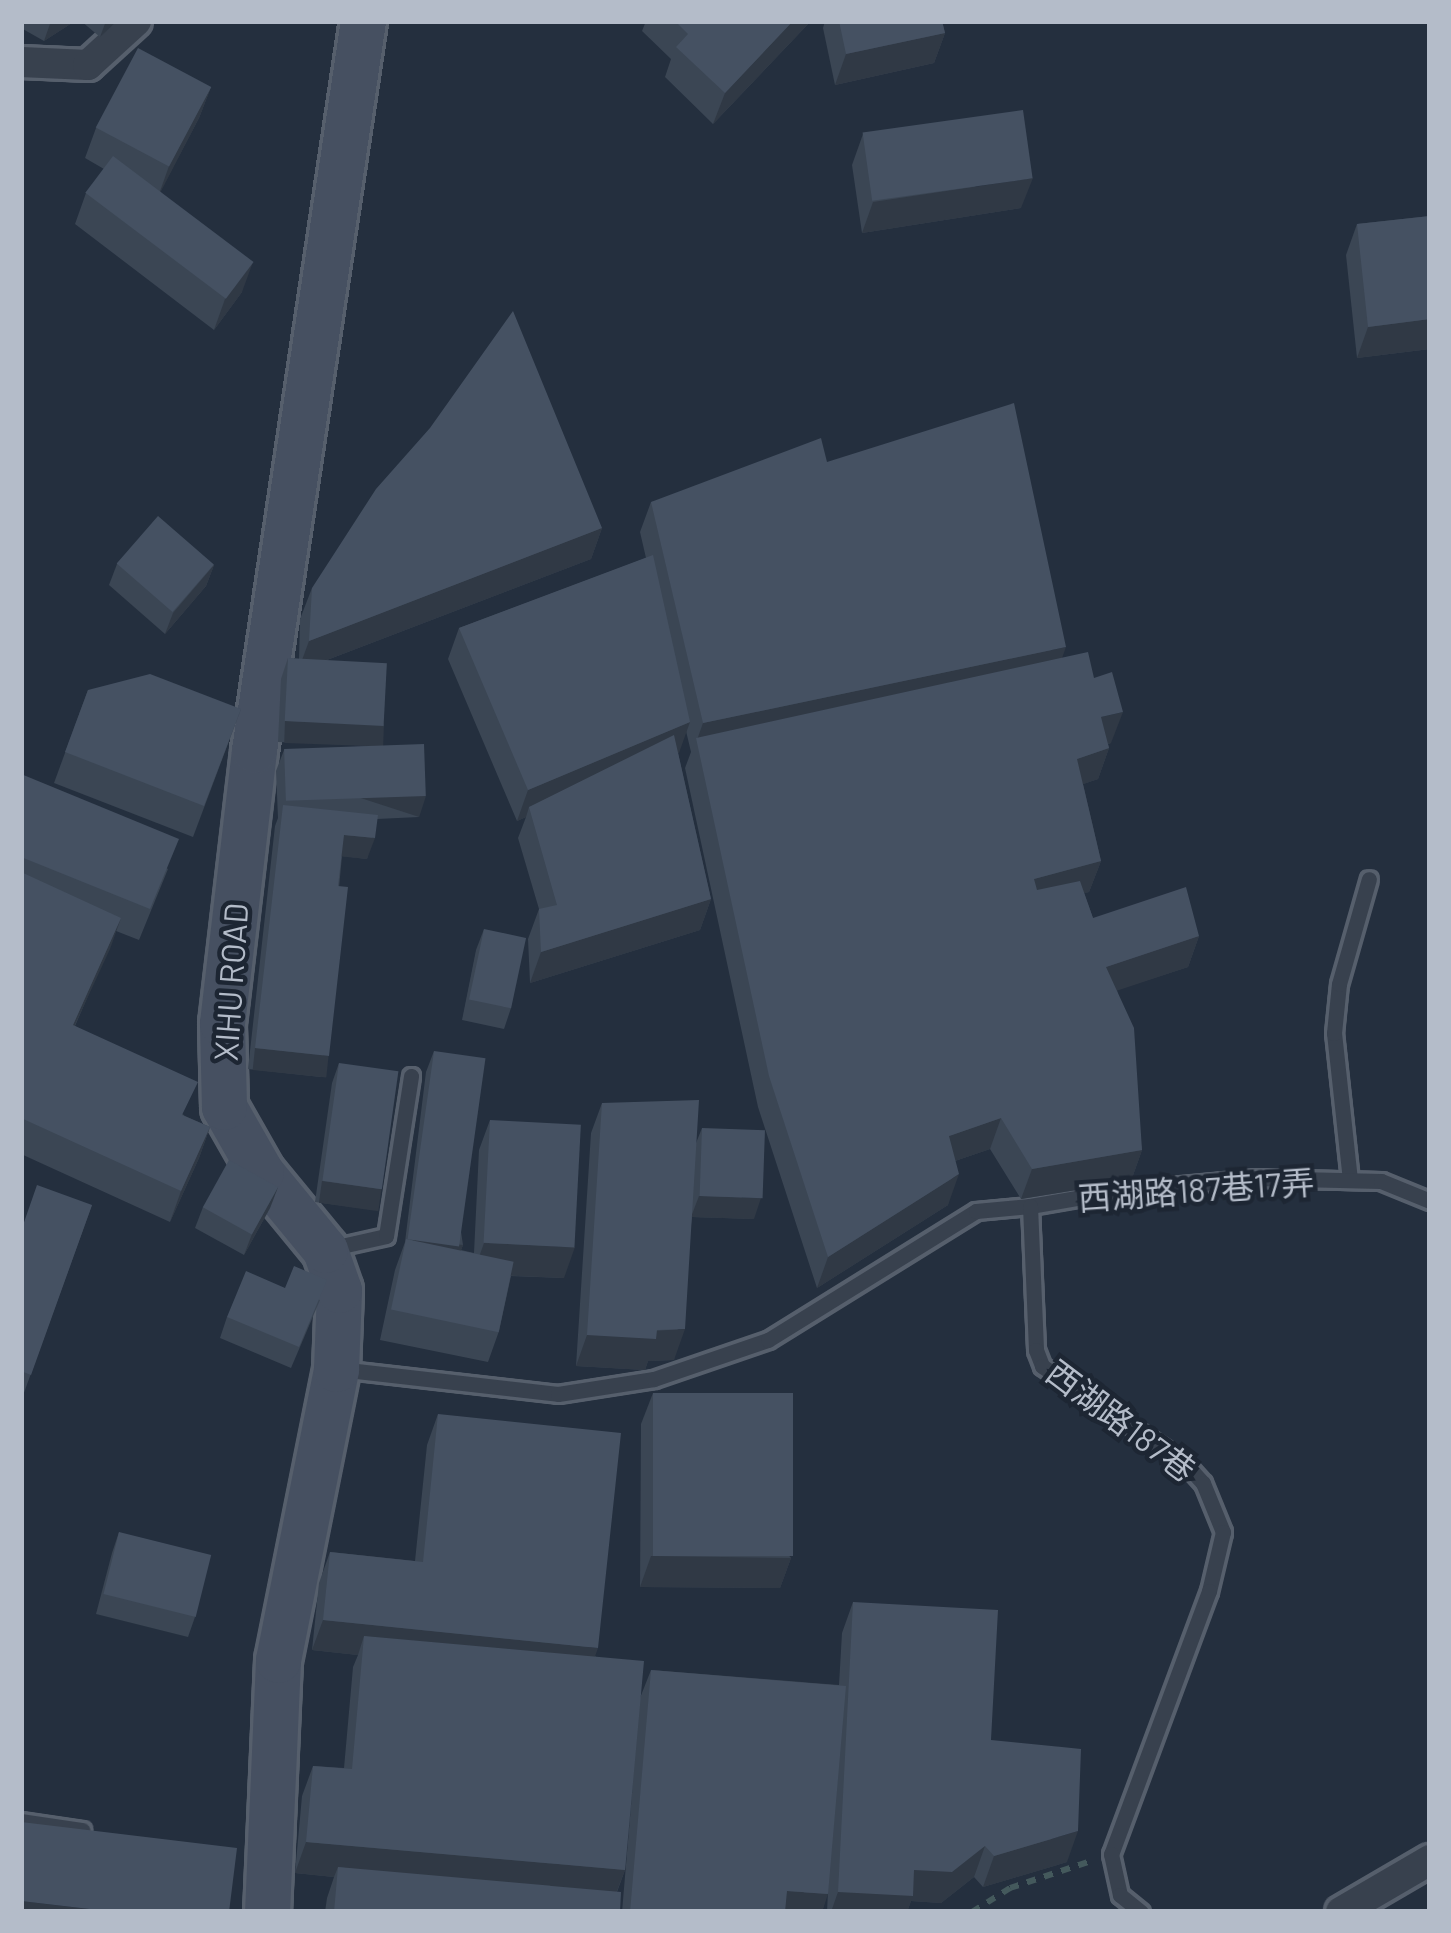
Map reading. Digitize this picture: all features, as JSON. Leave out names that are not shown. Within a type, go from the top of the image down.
[{"type":"street","points":[[21,62],[88,65],[136,21]]},
{"type":"street","name":"XIHU ROAD","points":[[267,1912],[258,1854],[278,1660],[336,1369],[338,1290],[325,1250],[261,1172],[224,1107],[222,1023],[254,750],[363,21]]},
{"type":"street","points":[[1342,1912],[1430,1860]]},
{"type":"lane","points":[[1350,1180],[1334,1033],[1339,985],[1370,878]]},
{"type":"lane","points":[[325,1250],[386,1236],[411,1076]]},
{"type":"lane","name":"西湖路187巷17弄","points":[[1030,1206],[1117,1191],[1256,1178],[1381,1181],[1430,1201]]},
{"type":"lane","points":[[336,1369],[558,1394],[654,1379],[768,1340],[976,1210],[1030,1206]]},
{"type":"lane","name":"西湖路187巷","points":[[1030,1206],[1036,1350],[1042,1366],[1183,1461],[1203,1483],[1222,1532],[1209,1591],[1111,1854]]},
{"type":"lane","points":[[21,1821],[111,1834]]},
{"type":"lane","points":[[1111,1854],[1120,1894],[1141,1912]]},
{"type":"path","points":[[972,1912],[1010,1888],[1111,1854]]},
{"type":"building","points":[[675,21],[793,21],[725,93],[676,47],[688,34]]},
{"type":"building","points":[[839,21],[942,21],[945,33],[846,54]]},
{"type":"building","points":[[138,48],[211,87],[169,166],[96,127]]},
{"type":"building","points":[[1023,110],[1033,178],[872,201],[863,133]]},
{"type":"building","points":[[113,156],[254,262],[226,299],[85,193]]},
{"type":"building","points":[[1430,216],[1430,319],[1368,327],[1357,224]]},
{"type":"building","points":[[513,311],[602,528],[309,641],[312,588],[376,489],[430,428]]},
{"type":"building","points":[[1014,403],[1066,647],[703,723],[651,502],[821,438],[827,462]]},
{"type":"building","points":[[158,516],[214,565],[173,612],[117,564]]},
{"type":"building","points":[[653,555],[690,722],[528,790],[459,628]]},
{"type":"building","points":[[1088,652],[1094,678],[1112,672],[1123,712],[1101,717],[1109,748],[1077,759],[1101,861],[1034,879],[1037,890],[1080,881],[1093,918],[1186,887],[1199,936],[1106,967],[1134,1028],[1142,1150],[1032,1169],[1001,1118],[949,1136],[959,1174],[828,1257],[769,1076],[696,738]]},
{"type":"building","points":[[288,658],[387,663],[384,726],[285,721]]},
{"type":"building","points":[[150,674],[241,709],[204,806],[65,752],[88,690]]},
{"type":"building","points":[[674,735],[711,899],[541,952],[539,909],[557,905],[529,807]]},
{"type":"building","points":[[424,744],[426,796],[286,801],[284,749]]},
{"type":"building","points":[[21,774],[179,839],[150,909],[21,857]]},
{"type":"building","points":[[283,805],[378,815],[375,838],[344,835],[338,886],[348,887],[329,1056],[255,1048]]},
{"type":"building","points":[[21,872],[121,918],[73,1025],[198,1082],[182,1115],[210,1127],[181,1191],[21,1118]]},
{"type":"building","points":[[484,929],[526,938],[511,1008],[469,999]]},
{"type":"building","points":[[434,1051],[485,1058],[459,1246],[408,1239]]},
{"type":"building","points":[[339,1063],[398,1071],[382,1189],[322,1181]]},
{"type":"building","points":[[699,1100],[685,1329],[657,1330],[656,1339],[587,1335],[602,1103]]},
{"type":"building","points":[[490,1120],[581,1125],[574,1248],[484,1243]]},
{"type":"building","points":[[702,1128],[765,1130],[763,1198],[700,1196]]},
{"type":"building","points":[[229,1160],[278,1187],[252,1234],[203,1207]]},
{"type":"building","points":[[37,1185],[92,1205],[31,1375],[21,1371],[21,1231]]},
{"type":"building","points":[[406,1239],[514,1262],[499,1332],[391,1309]]},
{"type":"building","points":[[294,1266],[327,1280],[299,1347],[227,1317],[246,1271],[285,1288]]},
{"type":"building","points":[[653,1393],[793,1393],[793,1556],[653,1556]]},
{"type":"building","points":[[438,1414],[621,1433],[598,1648],[323,1620],[330,1552],[423,1562]]},
{"type":"building","points":[[119,1532],[211,1555],[196,1617],[104,1594]]},
{"type":"building","points":[[853,1602],[998,1610],[991,1740],[1081,1749],[1078,1831],[994,1856],[985,1846],[952,1872],[914,1870],[913,1896],[838,1892]]},
{"type":"building","points":[[364,1636],[644,1661],[625,1870],[306,1842],[313,1766],[352,1769]]},
{"type":"building","points":[[651,1670],[846,1686],[828,1894],[787,1891],[785,1912],[630,1912]]},
{"type":"building","points":[[21,1822],[237,1848],[229,1912],[115,1912],[21,1901]]},
{"type":"building","points":[[338,1867],[621,1892],[620,1912],[334,1912]]}]
